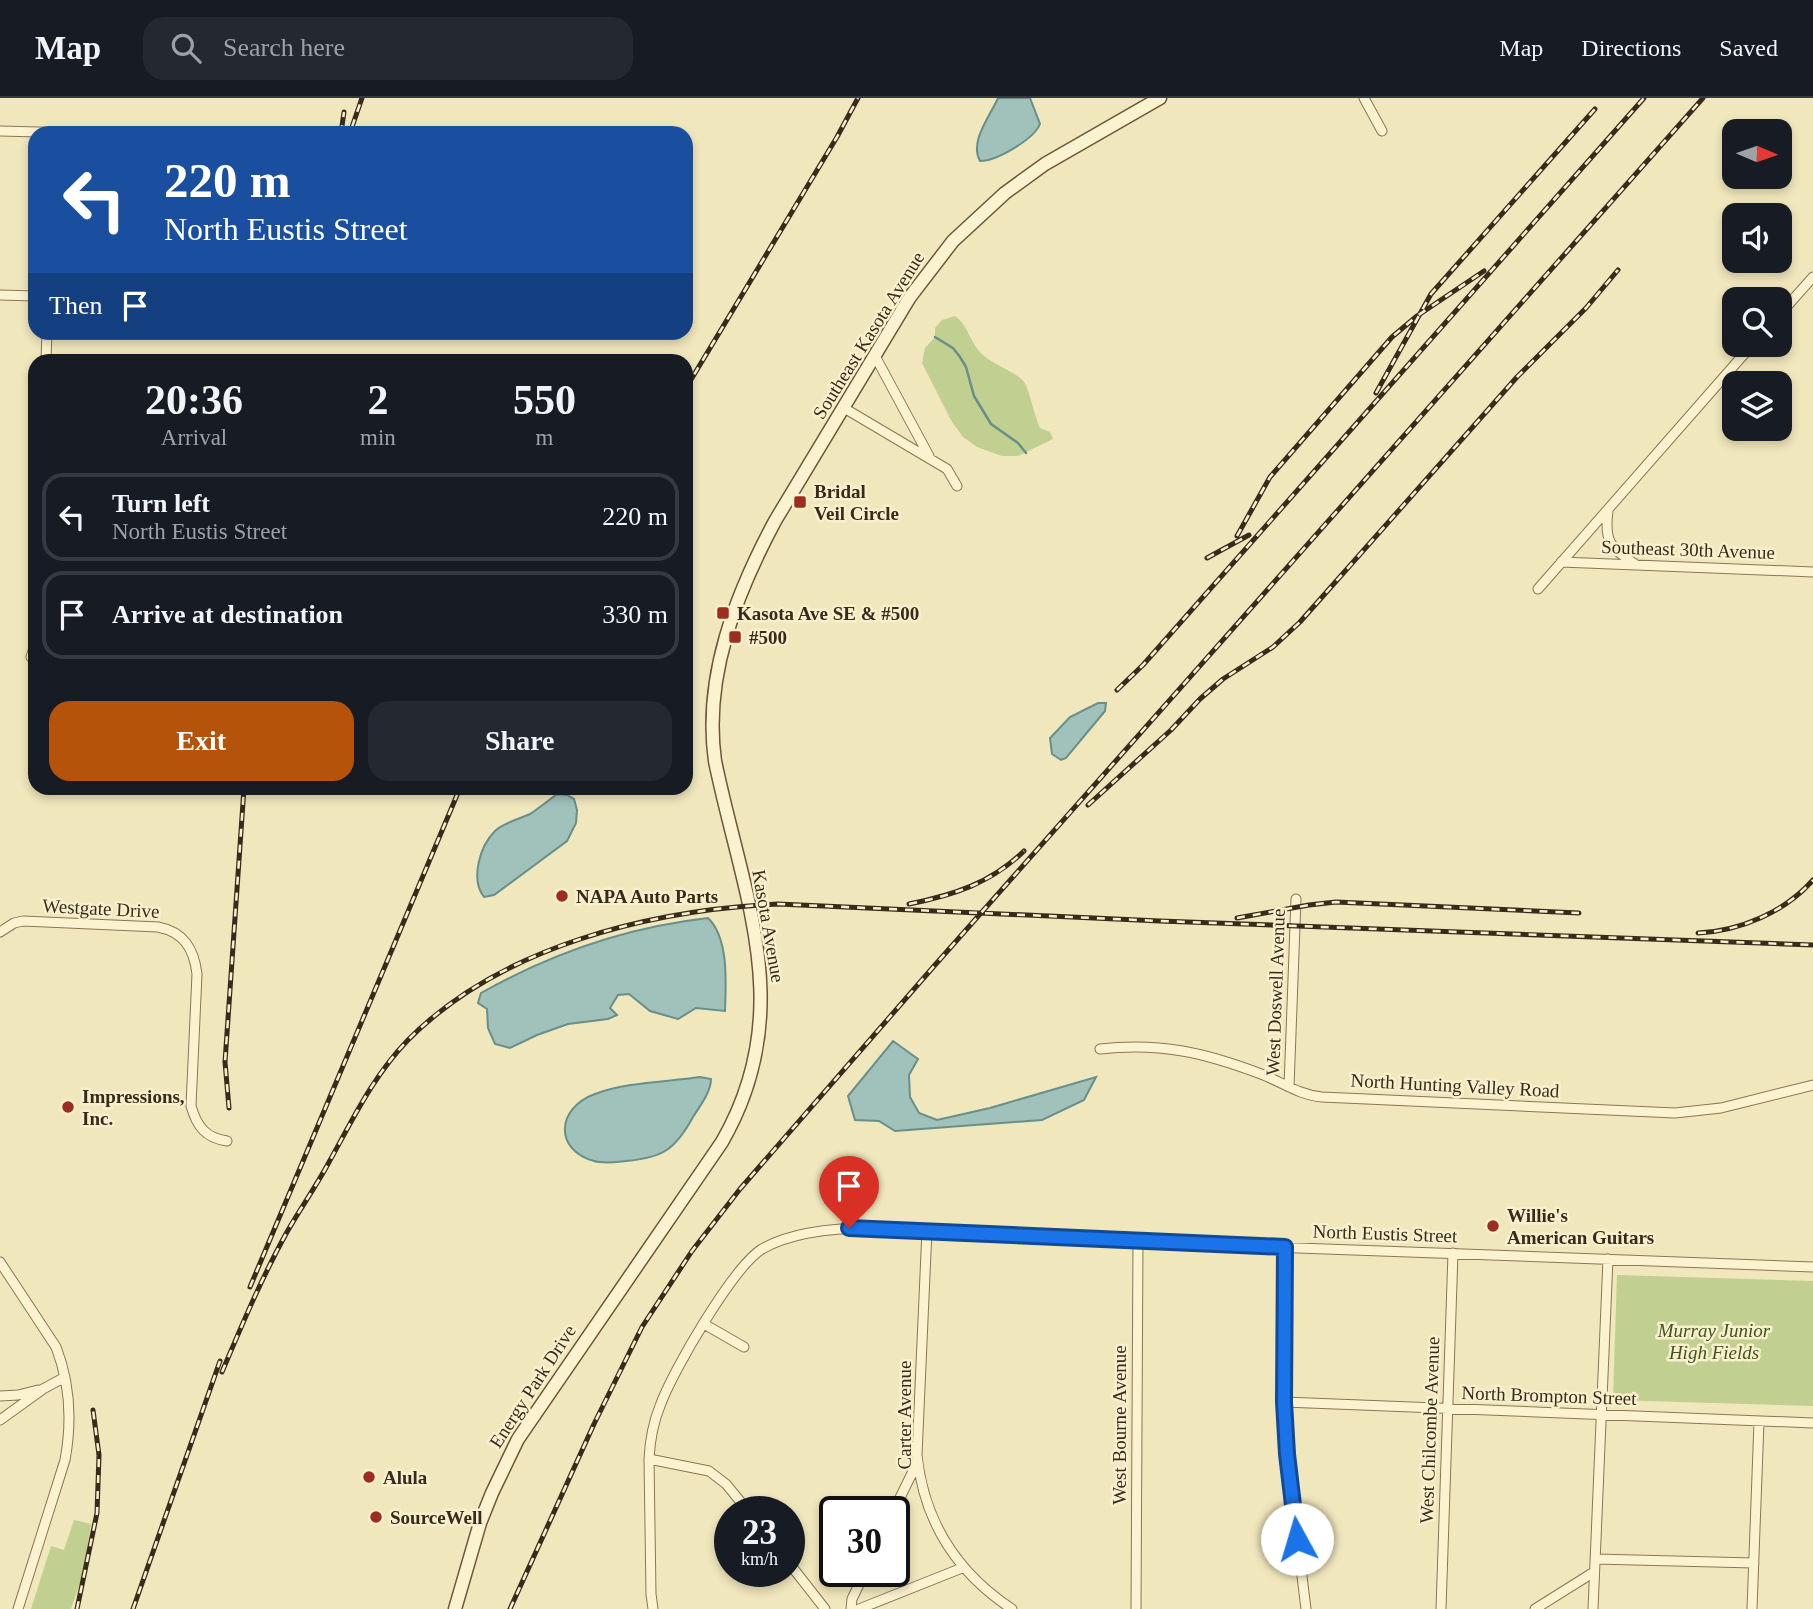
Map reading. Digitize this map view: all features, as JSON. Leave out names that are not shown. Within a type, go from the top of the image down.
[{"type":"street","name":"Southeast Kasota Avenue","points":[[716,681],[730,623],[755,559],[775,521],[911,297],[953,241],[1005,192],[1045,163],[1160,98]]},
{"type":"street","points":[[1364,98],[1382,131]]},
{"type":"street","points":[[0,131],[28,132]]},
{"type":"street","points":[[1792,301],[1813,277]]},
{"type":"street","points":[[0,295],[28,296]]},
{"type":"street","points":[[875,356],[930,458]]},
{"type":"street","points":[[1538,589],[1741,357]]},
{"type":"street","points":[[844,408],[947,469],[957,486]]},
{"type":"street","points":[[1608,509],[1605,531],[1615,551],[1636,565]]},
{"type":"street","name":"Southeast 30th Avenue","points":[[1561,562],[1813,572]]},
{"type":"street","name":"Kasota Avenue","points":[[681,1204],[736,1118],[752,1073],[762,1007],[758,953],[715,761],[712,712],[716,681]]},
{"type":"street","name":"West Doswell Avenue","points":[[1289,1087],[1296,899]]},
{"type":"street","name":"Westgate Drive","points":[[0,932],[23,921],[158,927],[171,930],[191,946],[197,974],[191,1106],[204,1132],[215,1140],[227,1141]]},
{"type":"street","name":"North Hunting Valley Road","points":[[1100,1049],[1137,1046],[1181,1049],[1234,1064],[1299,1093],[1322,1097],[1675,1112],[1721,1108],[1813,1085]]},
{"type":"street","name":"Energy Park Drive","points":[[455,1609],[480,1523],[503,1467],[518,1439],[681,1204]]},
{"type":"street","name":"North Eustis Street","points":[[704,1324],[752,1256],[765,1247],[828,1231],[873,1228],[1138,1242],[1813,1267]]},
{"type":"street","name":"Carter Avenue","points":[[927,1230],[918,1462],[926,1499],[932,1517],[962,1568],[992,1596],[1012,1609]]},
{"type":"street","name":"West Bourne Avenue","points":[[1136,1609],[1138,1242]]},
{"type":"street","points":[[1285,1247],[1284,1402],[1287,1454],[1306,1609]]},
{"type":"street","name":"West Chilcombe Avenue","points":[[1440,1609],[1453,1253]]},
{"type":"street","points":[[1593,1609],[1608,1259]]},
{"type":"street","points":[[0,1262],[56,1347],[65,1377],[69,1423],[65,1460],[18,1609]]},
{"type":"street","points":[[653,1609],[649,1459],[650,1441],[659,1407],[704,1324],[744,1347]]},
{"type":"street","points":[[0,1420],[43,1389],[65,1377]]},
{"type":"street","points":[[0,1396],[43,1389]]},
{"type":"street","name":"North Brompton Street","points":[[1284,1402],[1813,1423]]},
{"type":"street","points":[[1752,1609],[1759,1422]]},
{"type":"street","points":[[649,1459],[709,1471],[736,1496]]},
{"type":"street","points":[[901,1496],[918,1462]]},
{"type":"street","points":[[1595,1559],[1754,1563]]},
{"type":"street","points":[[859,1609],[962,1568]]},
{"type":"street","points":[[1535,1609],[1594,1572]]},
{"type":"street","points":[[805,1583],[825,1609]]},
{"type":"street","points":[[851,1609],[858,1587]]},
{"type":"green space","points":[[955,316],[983,355],[1024,382],[1040,428],[1050,432],[1053,439],[1018,456],[1002,456],[977,447],[963,437],[952,422],[922,363],[925,348],[935,337],[935,328],[942,320]]},
{"type":"green space","name":"Murray Junior High Fields","points":[[1617,1275],[1813,1281],[1813,1406],[1613,1400]]},
{"type":"green space","points":[[74,1520],[91,1524],[83,1574],[71,1609],[31,1609],[51,1546],[64,1550]]},
{"type":"water","points":[[998,98],[1030,98],[1040,124],[1014,148],[980,161],[977,154],[979,137]]},
{"type":"water","points":[[1098,703],[1106,703],[1105,711],[1066,758],[1061,760],[1052,754],[1050,738],[1070,717]]},
{"type":"water","points":[[556,795],[567,795],[574,799],[577,810],[576,823],[567,841],[494,895],[484,897],[477,872],[485,845],[498,828],[530,814]]},
{"type":"water","points":[[708,918],[720,937],[723,949],[726,975],[725,1011],[696,1008],[678,1019],[650,1011],[629,994],[618,995],[610,1008],[617,1015],[608,1019],[568,1024],[510,1048],[495,1044],[488,1028],[487,1009],[478,1003],[481,993],[535,966],[591,944],[649,928]]},
{"type":"water","points":[[893,1041],[918,1059],[909,1075],[910,1097],[919,1113],[937,1120],[990,1108],[1096,1077],[1084,1100],[1042,1120],[895,1131],[879,1121],[855,1120],[848,1096]]},
{"type":"water","points":[[700,1077],[711,1079],[705,1099],[680,1137],[658,1154],[638,1160],[598,1162],[581,1156],[566,1139],[567,1118],[582,1100],[607,1090]]},
{"type":"waterway","points":[[935,337],[953,348],[960,357],[966,367],[974,396],[991,424],[1018,443],[1026,453]]},
{"type":"railway","points":[[352,126],[362,98]]},
{"type":"railway","points":[[693,376],[858,98]]},
{"type":"railway","points":[[1117,690],[1143,665],[1644,98]]},
{"type":"railway","points":[[510,1609],[594,1424],[642,1327],[692,1251],[740,1189],[1703,98]]},
{"type":"railway","points":[[1376,393],[1431,294],[1595,109]]},
{"type":"railway","points":[[342,126],[344,112]]},
{"type":"railway","points":[[1088,805],[1223,679],[1273,647],[1300,622],[1517,377],[1586,308],[1618,270]]},
{"type":"railway","points":[[1237,536],[1270,477],[1392,337],[1417,316],[1484,271]]},
{"type":"railway","points":[[1207,558],[1249,535]]},
{"type":"railway","points":[[229,1108],[225,1062],[244,795]]},
{"type":"railway","points":[[250,1287],[457,795]]},
{"type":"railway","points":[[909,904],[971,886],[998,872],[1024,851]]},
{"type":"railway","points":[[1698,933],[1730,928],[1761,918],[1789,902],[1813,880]]},
{"type":"railway","points":[[1237,918],[1336,902],[1579,913]]},
{"type":"railway","points":[[222,1372],[287,1232],[355,1115],[395,1054],[445,1007],[487,980],[532,957],[580,939],[630,925],[729,908],[778,904],[1813,945]]},
{"type":"railway","points":[[133,1609],[220,1361]]},
{"type":"railway","points":[[77,1609],[97,1513],[99,1455],[93,1410]]},
{"type":"place","name":"Bridal Veil Circle","points":[[800,502]]},
{"type":"place","name":"Kasota Ave SE & #500","points":[[723,613]]},
{"type":"place","name":"#500","points":[[735,637]]},
{"type":"place","name":"NAPA Auto Parts","points":[[562,896]]},
{"type":"place","name":"Impressions, Inc.","points":[[68,1107]]},
{"type":"place","name":"Willie's American Guitars","points":[[1493,1226]]},
{"type":"place","name":"Alula","points":[[369,1477]]},
{"type":"place","name":"SourceWell","points":[[376,1517]]},
{"type":"route","points":[[849,1228],[1285,1247],[1284,1402],[1297,1539]]}]
